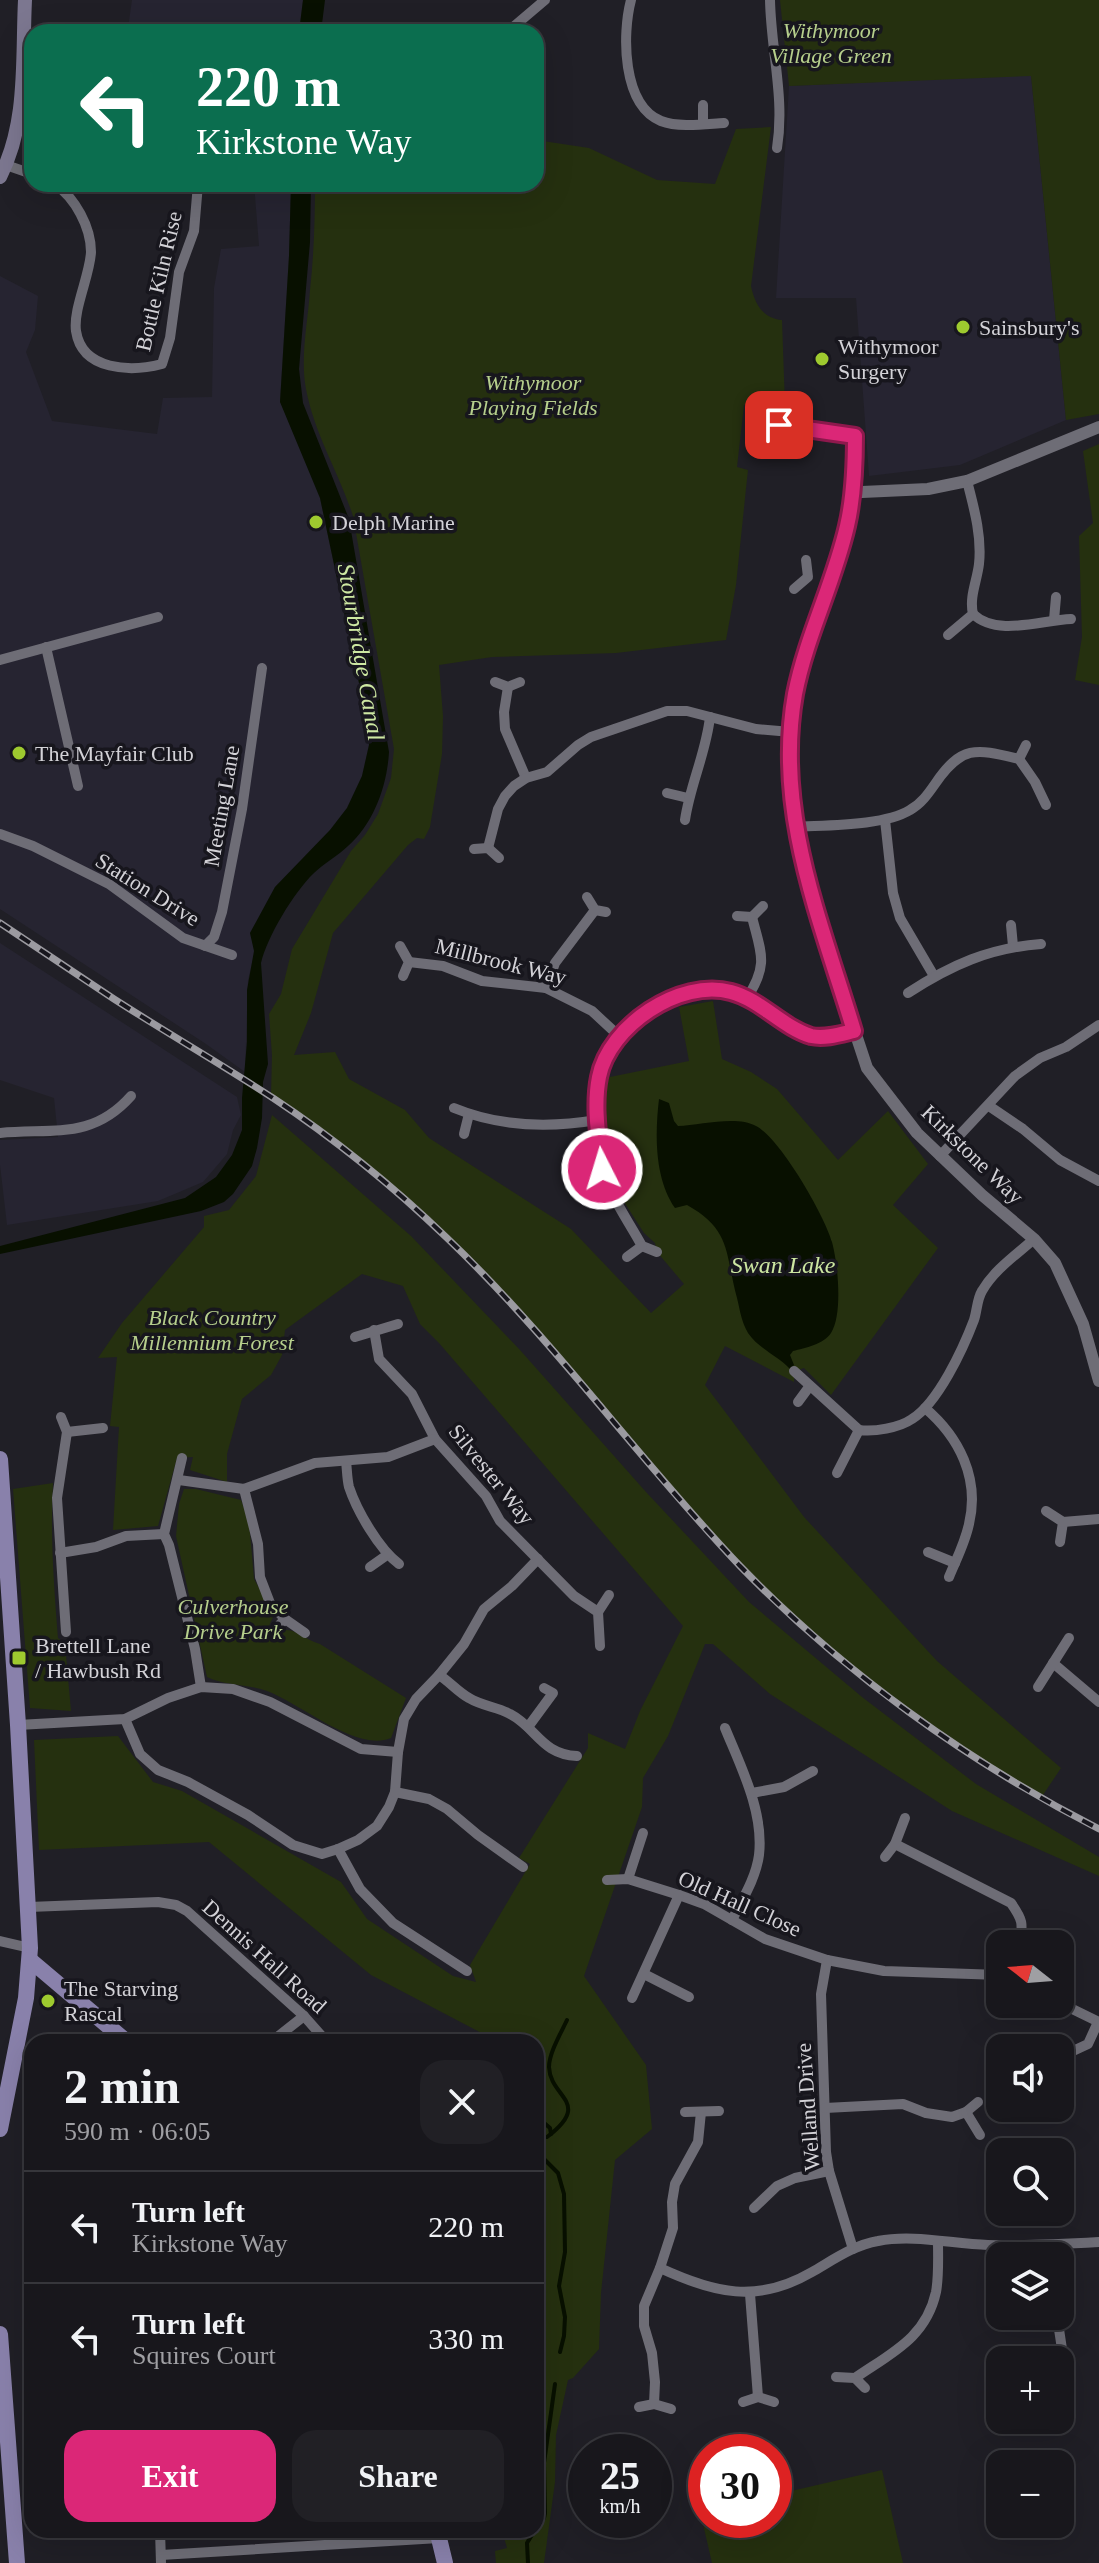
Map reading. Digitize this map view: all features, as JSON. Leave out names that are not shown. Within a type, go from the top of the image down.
[{"type":"main road","points":[[24,24],[25,0]]},
{"type":"main road","points":[[3,171],[20,111],[24,38]]},
{"type":"main road","points":[[0,1459],[4,1566],[18,1725],[30,1954],[26,1998],[0,2129]]},
{"type":"main road","points":[[30,1954],[118,2034]]},
{"type":"main road","points":[[0,2334],[17,2563]]},
{"type":"main road","points":[[439,2538],[445,2563]]},
{"type":"street","points":[[519,24],[545,0]]},
{"type":"street","points":[[618,0],[630,2],[625,44],[632,82],[637,96],[651,115],[660,121],[724,123]]},
{"type":"street","points":[[770,0],[781,99],[777,148]]},
{"type":"street","points":[[703,105],[703,124]]},
{"type":"street","points":[[3,171],[24,173]]},
{"type":"street","name":"Bottle Kiln Rise","points":[[63,192],[74,203],[87,229],[91,252],[76,329],[81,346],[98,363],[119,368],[148,368],[162,364],[170,338],[179,272],[194,231],[197,192]]},
{"type":"street","points":[[806,407],[806,429]]},
{"type":"street","points":[[751,422],[855,436]]},
{"type":"street","points":[[854,490],[928,489],[967,481],[1099,427]]},
{"type":"street","name":"Kirkstone Way","points":[[855,436],[854,490],[846,528],[799,677],[791,732],[795,827],[815,911],[867,1068],[917,1133],[1034,1239],[1055,1263],[1083,1324],[1098,1375]]},
{"type":"street","points":[[967,481],[978,521],[980,561],[970,603],[973,614],[988,624],[1035,624],[1071,619]]},
{"type":"street","points":[[806,560],[808,577]]},
{"type":"street","points":[[808,577],[829,585]]},
{"type":"street","points":[[794,589],[808,577]]},
{"type":"street","points":[[1054,620],[1056,597]]},
{"type":"street","points":[[948,635],[973,614]]},
{"type":"street","points":[[0,660],[158,617]]},
{"type":"street","points":[[46,647],[78,786]]},
{"type":"street","name":"Meeting Lane","points":[[205,946],[214,937],[222,912],[244,794],[262,668]]},
{"type":"street","points":[[495,682],[508,687],[520,682]]},
{"type":"street","points":[[508,687],[505,729],[526,778]]},
{"type":"street","points":[[488,848],[498,809],[505,796],[526,778],[547,772],[591,737],[667,711],[687,711],[756,729],[791,732]]},
{"type":"street","points":[[685,820],[688,798],[703,760],[710,717]]},
{"type":"street","points":[[1019,759],[1026,745]]},
{"type":"street","points":[[795,827],[885,820],[909,811],[925,799],[943,771],[964,753],[985,751],[1019,759],[1046,805]]},
{"type":"street","points":[[667,793],[688,798]]},
{"type":"street","points":[[885,820],[893,893],[900,918],[934,976]]},
{"type":"street","name":"Station Drive","points":[[0,834],[33,846],[109,884],[183,938],[232,955]]},
{"type":"street","points":[[474,849],[488,848],[499,858]]},
{"type":"street","points":[[546,988],[555,963],[600,911],[587,897]]},
{"type":"street","points":[[737,916],[752,917],[763,906]]},
{"type":"street","points":[[747,998],[763,966],[752,917]]},
{"type":"street","points":[[1011,925],[1013,946]]},
{"type":"street","points":[[908,993],[934,976],[990,951],[1041,944]]},
{"type":"street","name":"Millbrook Way","points":[[400,946],[409,962]]},
{"type":"street","name":"Millbrook Way","points":[[409,962],[443,966],[482,981],[546,988],[592,1011],[619,1036]]},
{"type":"street","name":"Millbrook Way","points":[[403,976],[409,962]]},
{"type":"street","points":[[657,1252],[642,1246],[602,1169],[597,1120],[599,1075],[619,1036],[647,1011],[669,999],[702,990],[727,990],[747,998],[813,1036],[854,1031]]},
{"type":"street","points":[[940,1156],[1015,1076],[1040,1058],[1066,1047],[1099,1025]]},
{"type":"street","points":[[0,1133],[64,1130],[93,1125],[115,1114],[131,1096]]},
{"type":"street","points":[[989,1106],[1060,1160],[1099,1181]]},
{"type":"street","points":[[454,1108],[469,1114],[547,1127],[597,1120]]},
{"type":"street","points":[[464,1134],[469,1114]]},
{"type":"street","points":[[794,1371],[859,1430],[898,1425],[912,1419],[925,1408],[954,1362],[975,1318],[980,1293],[995,1274],[1034,1239]]},
{"type":"street","points":[[627,1257],[642,1246]]},
{"type":"street","points":[[355,1337],[398,1324]]},
{"type":"street","name":"Silvester Way","points":[[374,1330],[379,1359],[412,1394],[435,1439],[486,1496],[500,1521],[574,1596],[598,1612]]},
{"type":"street","points":[[798,1402],[809,1387]]},
{"type":"street","points":[[925,1408],[951,1433],[966,1463],[970,1479],[970,1522],[949,1577]]},
{"type":"street","points":[[61,1417],[67,1432],[57,1498],[66,1632]]},
{"type":"street","points":[[67,1432],[103,1428]]},
{"type":"street","points":[[837,1473],[859,1430]]},
{"type":"street","points":[[179,1480],[244,1489],[315,1463],[388,1457],[435,1439]]},
{"type":"street","points":[[182,1458],[164,1534],[195,1649],[201,1687]]},
{"type":"street","points":[[346,1461],[348,1486],[360,1511],[387,1555],[399,1564]]},
{"type":"street","points":[[244,1489],[258,1544],[260,1577],[270,1603],[305,1633]]},
{"type":"street","points":[[1046,1511],[1063,1522],[1099,1519]]},
{"type":"street","points":[[1060,1542],[1063,1522]]},
{"type":"street","points":[[60,1553],[96,1547],[126,1536],[164,1534]]},
{"type":"street","points":[[928,1552],[955,1563]]},
{"type":"street","points":[[370,1567],[387,1555]]},
{"type":"street","points":[[125,1719],[140,1754],[158,1770],[188,1782],[248,1815],[293,1845],[322,1854],[338,1849],[358,1840],[377,1826],[389,1807],[395,1792],[404,1719],[416,1699],[464,1644],[484,1609],[538,1559]]},
{"type":"street","points":[[600,1646],[598,1612],[609,1595]]},
{"type":"street","points":[[274,1631],[285,1619]]},
{"type":"street","points":[[1038,1687],[1069,1638]]},
{"type":"street","points":[[1053,1663],[1099,1702]]},
{"type":"street","points":[[439,1675],[469,1698],[510,1713],[543,1744],[561,1756],[577,1756]]},
{"type":"street","points":[[18,1725],[125,1719],[168,1698],[201,1687],[233,1689],[270,1702],[361,1749],[398,1752]]},
{"type":"street","points":[[528,1727],[553,1693],[544,1688]]},
{"type":"street","points":[[725,1728],[752,1793],[759,1837],[759,1857],[752,1880],[732,1920]]},
{"type":"street","points":[[752,1793],[784,1787],[813,1771]]},
{"type":"street","points":[[395,1792],[429,1799],[447,1809],[523,1867]]},
{"type":"street","points":[[885,1857],[895,1844],[905,1818]]},
{"type":"street","points":[[628,1879],[643,1833]]},
{"type":"street","points":[[895,1844],[1011,1903],[1021,1917],[1022,1930]]},
{"type":"street","points":[[338,1849],[360,1889],[393,1923],[467,1971]]},
{"type":"street","name":"Old Hall Close","points":[[607,1880],[628,1879],[704,1904],[765,1939],[827,1960],[884,1971],[986,1975]]},
{"type":"street","points":[[632,1998],[679,1895]]},
{"type":"street","name":"Dennis Hall Road","points":[[29,1907],[158,1902],[176,1905],[187,1911],[320,2034]]},
{"type":"street","points":[[0,1941],[30,1954]]},
{"type":"street","name":"Welland Drive","points":[[827,1960],[821,1994],[829,2171],[853,2249]]},
{"type":"street","points":[[644,1974],[689,1997]]},
{"type":"street","points":[[1074,2010],[1098,2022],[1088,2044],[1074,2050]]},
{"type":"street","points":[[281,2034],[304,2016]]},
{"type":"street","points":[[825,2108],[903,2104],[941,2117],[952,2117],[966,2112],[978,2102]]},
{"type":"street","points":[[685,2112],[719,2111]]},
{"type":"street","points":[[654,2404],[655,2382],[652,2353],[644,2326],[644,2306],[673,2228],[675,2184],[701,2133],[701,2112]]},
{"type":"street","points":[[966,2112],[980,2135]]},
{"type":"street","points":[[754,2208],[777,2186],[795,2178],[829,2171]]},
{"type":"street","points":[[660,2268],[705,2287],[750,2294],[801,2278],[853,2249],[878,2241],[904,2239],[986,2245]]},
{"type":"street","points":[[836,2377],[855,2378],[912,2339],[929,2317],[936,2291],[938,2241]]},
{"type":"street","points":[[1074,2246],[1099,2242]]},
{"type":"street","points":[[750,2294],[758,2397]]},
{"type":"street","points":[[855,2378],[865,2388]]},
{"type":"street","points":[[743,2402],[758,2397],[774,2402]]},
{"type":"street","points":[[639,2407],[654,2404],[671,2409]]},
{"type":"street","points":[[160,2538],[161,2559],[394,2538]]},
{"type":"shaded area","points":[[132,0],[303,0],[300,24],[129,24]]},
{"type":"shaded area","points":[[1031,75],[1066,420],[960,465],[869,476],[856,298],[776,298],[789,86]]},
{"type":"shaded area","points":[[255,192],[291,192],[280,401],[320,498],[367,721],[369,745],[362,776],[347,808],[275,887],[250,933],[255,951],[248,980],[245,1072],[0,909],[0,276],[38,296],[35,330],[26,352],[52,421],[157,434],[163,398],[212,397],[214,288],[221,249],[259,246]]},
{"type":"shaded area","points":[[0,943],[237,1097],[241,1115],[233,1130],[227,1154],[203,1182],[158,1201],[7,1225],[0,1140],[58,1137],[54,1098],[0,1080]]},
{"type":"green space","name":"Withymoor Village Green","points":[[780,0],[1099,0],[1099,414],[1066,420],[1031,76],[789,86]]},
{"type":"green space","name":"Withymoor Playing Fields","points":[[771,127],[751,286],[761,309],[770,317],[782,320],[785,406],[744,405],[737,467],[748,470],[736,585],[726,640],[616,653],[492,657],[439,665],[442,754],[430,827],[424,839],[417,838],[408,845],[333,933],[311,1013],[294,1055],[335,1052],[349,1079],[405,1110],[429,1138],[571,1229],[651,1313],[684,1284],[657,1252],[655,1243],[644,1233],[619,1194],[603,1128],[605,1078],[689,1061],[679,1007],[713,1001],[722,1059],[751,1072],[777,1089],[838,1160],[888,1111],[928,1164],[893,1205],[938,1248],[831,1395],[804,1368],[794,1371],[794,1382],[725,1346],[705,1385],[804,1517],[937,1661],[1061,1768],[1041,1798],[902,1702],[835,1651],[771,1595],[677,1497],[463,1252],[371,1170],[271,1096],[269,1014],[281,994],[292,949],[351,851],[378,814],[391,778],[394,749],[353,516],[315,421],[304,377],[315,192],[544,192],[544,141],[589,148],[657,180],[715,184],[736,129]]},
{"type":"green space","points":[[1099,444],[1099,685],[1075,680],[1082,637],[1079,536],[1093,523],[1083,451]]},
{"type":"green space","name":"Black Country Millennium Forest","points":[[272,1115],[411,1236],[520,1350],[749,1602],[862,1697],[976,1784],[1099,1857],[1099,1876],[952,1811],[770,1694],[713,1644],[705,1644],[668,1736],[643,1778],[642,1807],[584,1976],[646,2065],[652,2129],[615,2160],[601,2293],[599,2349],[568,2380],[556,2435],[555,2482],[544,2563],[496,2563],[495,2551],[507,2548],[504,2538],[544,2538],[544,2034],[483,2034],[371,1975],[209,1842],[39,1850],[34,1740],[118,1736],[153,1782],[182,1791],[341,1882],[367,1919],[453,1976],[476,1982],[470,1965],[530,1864],[519,1858],[588,1748],[588,1733],[625,1749],[640,1711],[683,1626],[420,1324],[403,1286],[362,1274],[285,1330],[282,1355],[271,1375],[242,1399],[227,1454],[227,1482],[190,1470],[193,1457],[177,1458],[158,1526],[113,1530],[119,1427],[110,1426],[117,1357],[98,1358],[122,1323],[204,1227],[204,1216],[229,1210],[256,1176]]},
{"type":"green space","points":[[53,1483],[52,1541],[58,1638],[65,1644],[71,1711],[30,1708],[13,1489]]},
{"type":"green space","name":"Culverhouse Drive Park","points":[[184,1489],[241,1500],[249,1522],[254,1579],[274,1615],[268,1628],[292,1631],[320,1644],[406,1698],[391,1738],[377,1741],[362,1739],[267,1691],[207,1677],[176,1536],[179,1504]]},
{"type":"green space","points":[[882,2470],[903,2563],[712,2563],[706,2538],[792,2538],[792,2491]]},
{"type":"water","points":[[303,0],[325,0],[322,24],[300,24]]},
{"type":"water","name":"Stourbridge Canal","points":[[291,192],[311,192],[310,242],[299,369],[303,403],[349,519],[389,752],[382,791],[372,815],[357,837],[314,873],[298,891],[264,952],[261,963],[268,1064],[263,1082],[262,1118],[252,1166],[233,1194],[224,1202],[201,1211],[0,1254],[0,1246],[185,1198],[216,1177],[232,1155],[242,1130],[247,990],[254,951],[250,933],[275,887],[347,808],[362,776],[369,745],[367,721],[320,498],[280,402]]},
{"type":"water","name":"Swan Lake","points":[[659,1099],[669,1103],[678,1126],[739,1121],[766,1133],[789,1161],[821,1215],[834,1251],[838,1289],[835,1325],[824,1340],[793,1351],[790,1355],[794,1365],[790,1369],[748,1333],[741,1316],[728,1256],[712,1224],[687,1205],[675,1208],[668,1196],[658,1155]]},
{"type":"waterway","points":[[547,2137],[567,2116],[566,2100],[551,2077],[549,2067],[553,2049],[567,2020]]},
{"type":"waterway","points":[[544,2123],[551,2134]]},
{"type":"waterway","points":[[544,2159],[558,2173],[564,2194],[565,2252],[559,2286],[565,2317],[560,2352]]},
{"type":"waterway","points":[[544,2463],[555,2384]]},
{"type":"waterway","points":[[544,2463],[544,2518]]},
{"type":"waterway","points":[[528,2563],[527,2543],[530,2538]]},
{"type":"railway","points":[[0,923],[114,999],[273,1098],[385,1182],[486,1277],[560,1358],[703,1526],[780,1605],[864,1678],[909,1712],[1002,1775],[1099,1829]]},
{"type":"place","name":"Sainsbury's","points":[[963,327]]},
{"type":"place","name":"Withymoor Surgery","points":[[822,359]]},
{"type":"place","name":"Delph Marine","points":[[316,522]]},
{"type":"place","name":"The Mayfair Club","points":[[19,753]]},
{"type":"place","name":"Brettell Lane / Hawbush Rd","points":[[19,1658]]},
{"type":"place","name":"The Starving Rascal","points":[[48,2001]]},
{"type":"route","points":[[602,1169],[597,1120],[599,1075],[619,1036],[647,1011],[669,999],[702,990],[727,990],[813,1036],[854,1031],[815,911],[795,827],[790,764],[799,677],[846,528],[854,490],[855,436],[779,425]]}]
